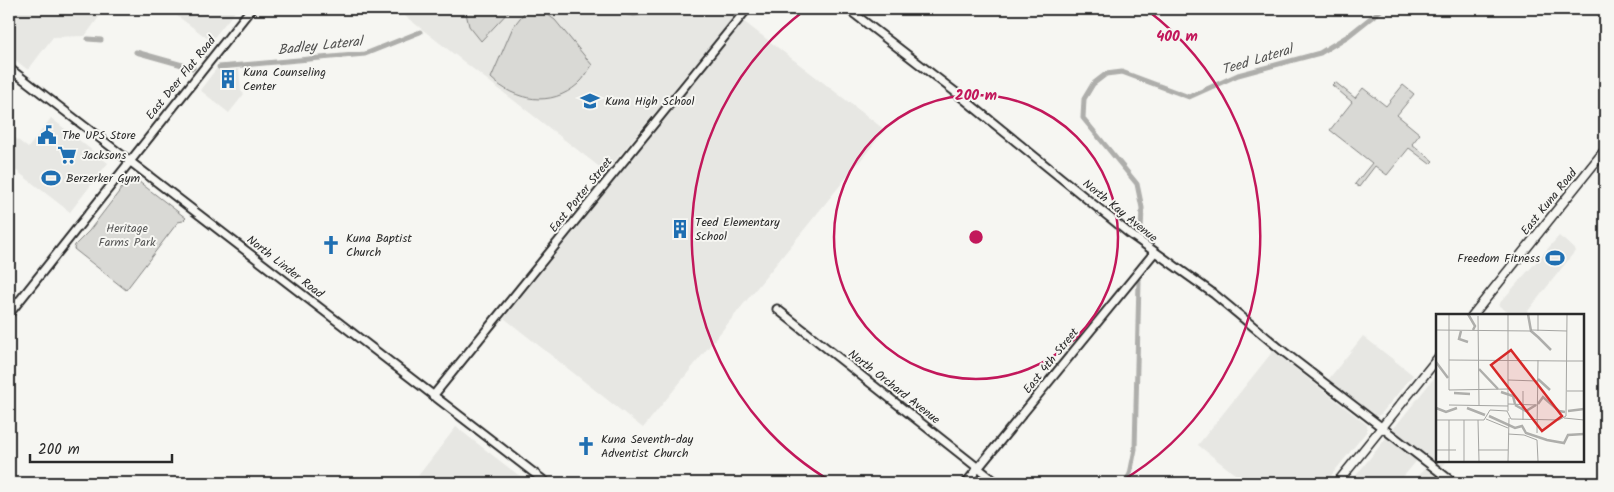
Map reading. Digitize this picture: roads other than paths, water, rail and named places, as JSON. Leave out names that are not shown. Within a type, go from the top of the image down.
[{"type":"main road","name":"East Kuna Road","points":[[1474,314],[1605,150]]},
{"type":"main road","points":[[1336,483],[1436,360]]},
{"type":"street","name":"East Deer Flat Road","points":[[9,314],[251,9]]},
{"type":"street","name":"East Porter Street","points":[[433,396],[747,9]]},
{"type":"street","name":"North Kay Avenue","points":[[848,9],[976,109],[1145,246],[1214,294],[1284,352],[1454,483]]},
{"type":"street","name":"North Linder Road","points":[[9,68],[547,483]]},
{"type":"street","name":"East 4th Street","points":[[966,483],[1154,252]]},
{"type":"street","name":"North Orchard Avenue","points":[[777,309],[998,483]]},
{"type":"waterway","name":"Teed Lateral","points":[[1141,231],[1142,208],[1137,184],[1083,118],[1084,99],[1093,84],[1106,74],[1122,72],[1189,97],[1238,75],[1320,53],[1348,36],[1382,9]]},
{"type":"waterway","name":"Badley Lateral","points":[[219,67],[365,54],[420,32]]},
{"type":"waterway","name":"Badley Lateral","points":[[88,39],[101,40]]},
{"type":"waterway","name":"Badley Lateral","points":[[136,52],[193,68]]},
{"type":"waterway","name":"Teed Lateral","points":[[1125,483],[1130,474],[1135,449],[1139,281]]},
{"type":"place","name":"Kuna Counseling Center","points":[[228,79]]},
{"type":"place","name":"Kuna High School","points":[[590,101]]},
{"type":"place","name":"The UPS Store","points":[[47,135]]},
{"type":"place","name":"Jacksons","points":[[67,155]]},
{"type":"place","name":"Berzerker Gym","points":[[51,178]]},
{"type":"place","name":"Teed Elementary School","points":[[680,229]]},
{"type":"place","name":"Kuna Baptist Church","points":[[331,245]]},
{"type":"place","name":"Freedom Fitness","points":[[1555,258]]},
{"type":"place","name":"Kuna Seventh-day Adventist Church","points":[[586,446]]},
{"type":"park label","name":"Heritage Farms Park","points":[[127,235]]}]
